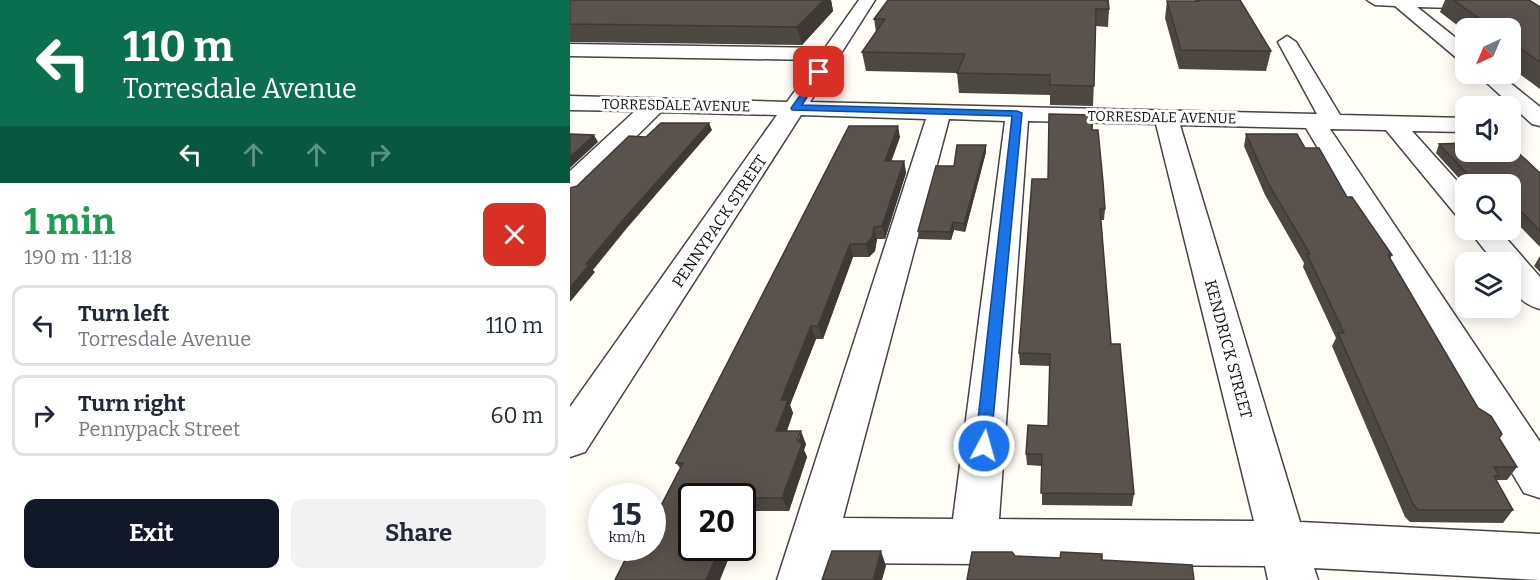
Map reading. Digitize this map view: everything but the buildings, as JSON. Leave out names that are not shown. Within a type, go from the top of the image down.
[{"type":"street","name":"PENNYPACK STREET","points":[[570,440],[867,0]]},
{"type":"street","points":[[1375,0],[1461,4],[1514,0]]},
{"type":"street","points":[[1398,1],[1455,47]]},
{"type":"street","points":[[1287,42],[1323,121],[1540,478]]},
{"type":"street","points":[[570,50],[831,54]]},
{"type":"street","points":[[1499,84],[1540,119]]},
{"type":"street","name":"TORRESDALE AVENUE","points":[[570,103],[1455,125]]},
{"type":"street","points":[[570,186],[655,105]]},
{"type":"street","points":[[940,111],[808,560],[974,542],[1288,562],[1540,557]]},
{"type":"street","points":[[974,542],[1017,113]]},
{"type":"street","name":"KENDRICK STREET","points":[[1166,117],[1288,562]]},
{"type":"street","points":[[1393,123],[1455,196]]},
{"type":"street","points":[[1521,126],[1540,126]]},
{"type":"street","points":[[1490,240],[1501,252]]},
{"type":"street","points":[[1521,276],[1540,298]]},
{"type":"route","points":[[819,72],[796,108],[1017,113],[984,446]]}]
